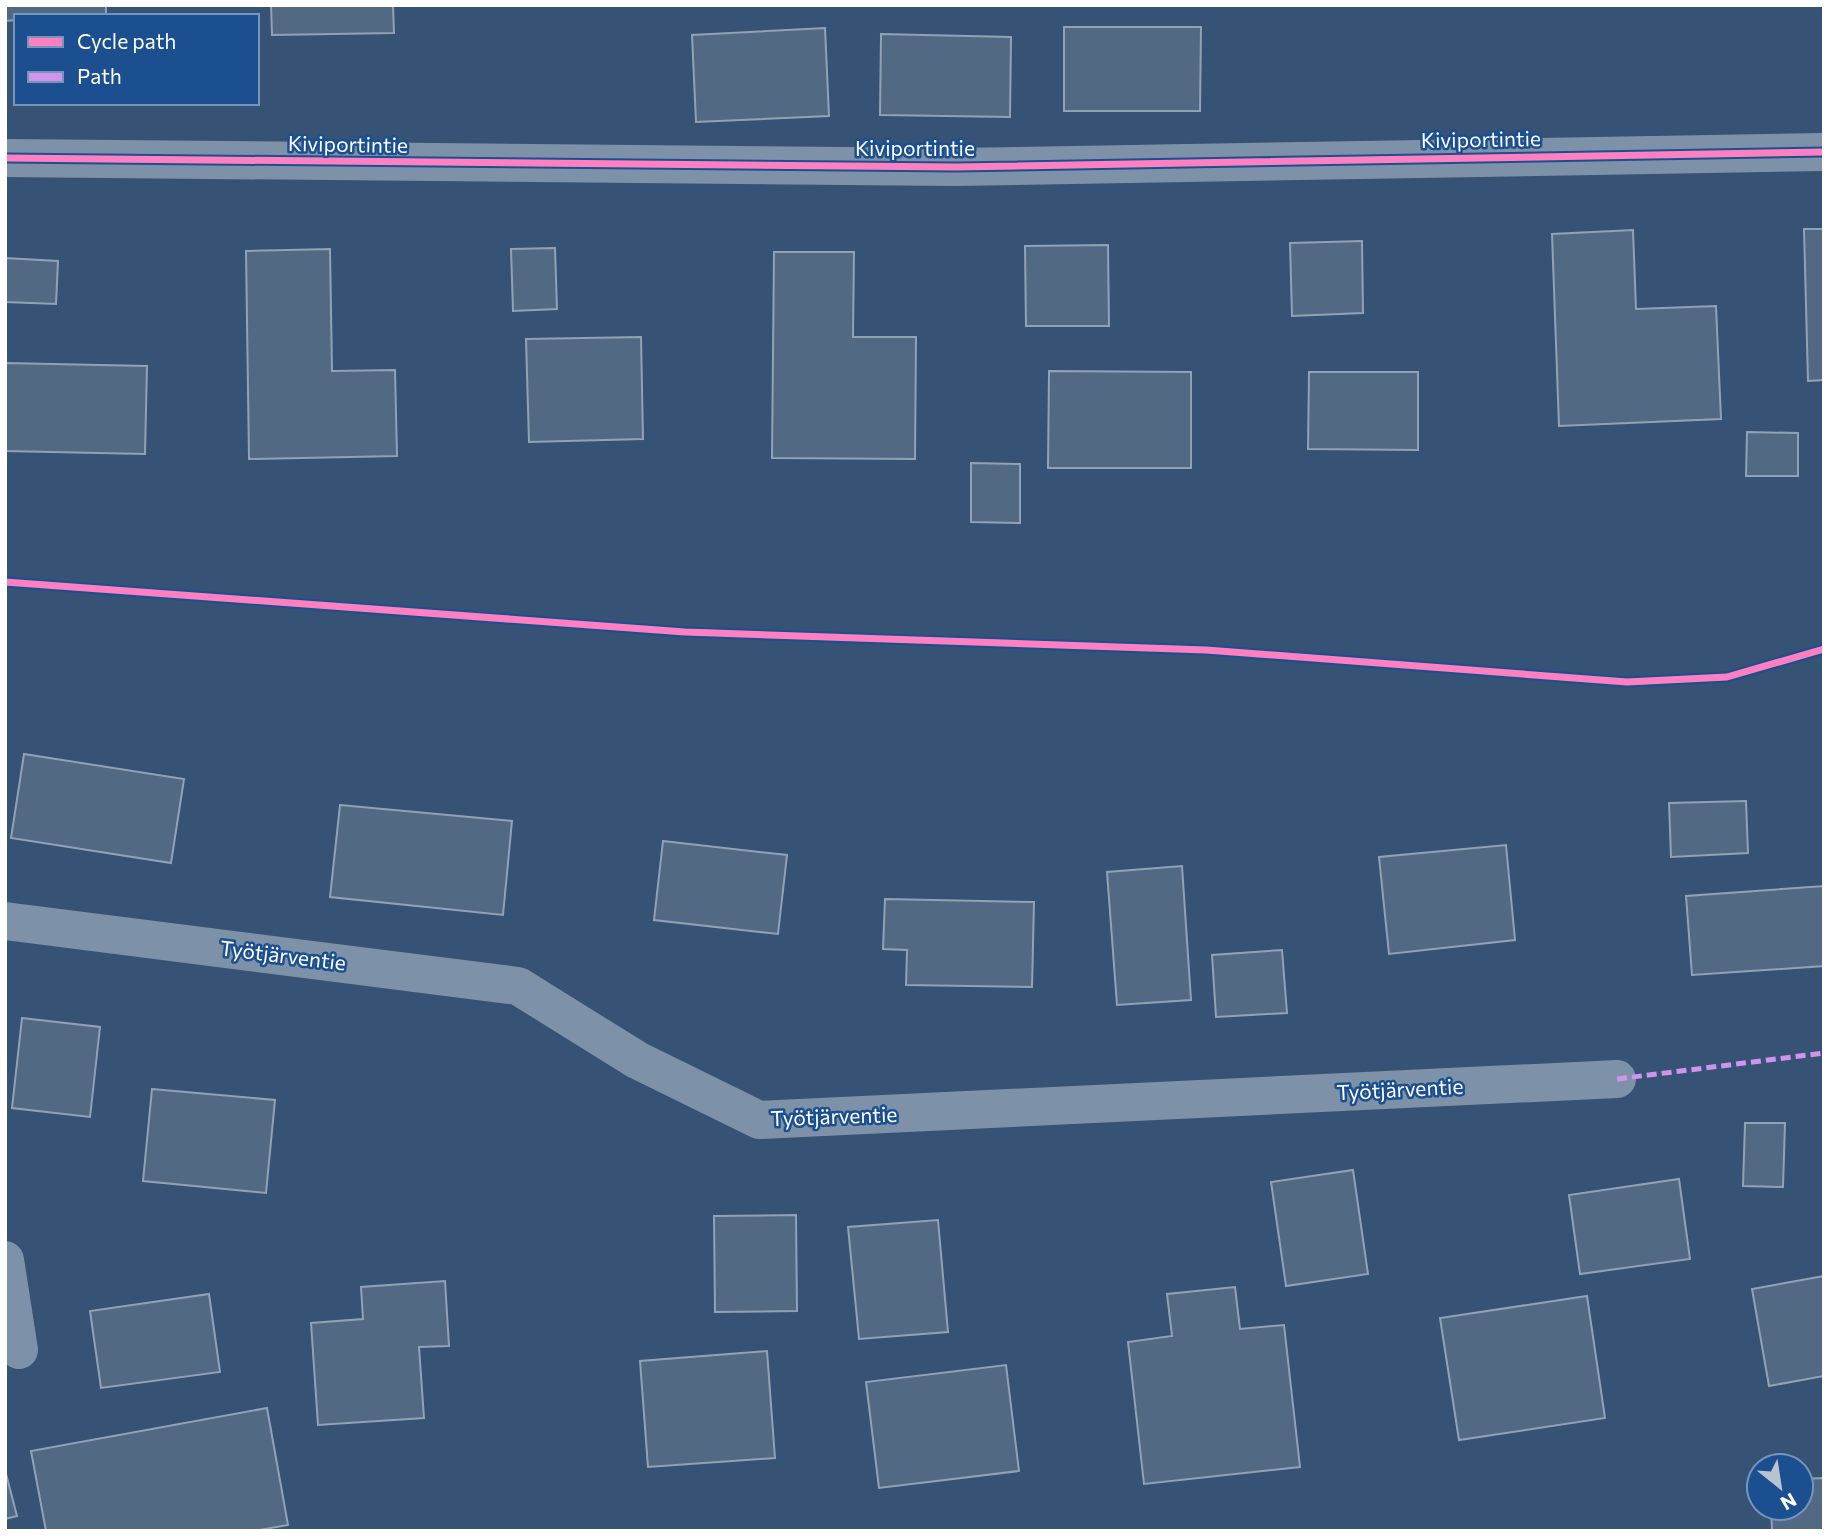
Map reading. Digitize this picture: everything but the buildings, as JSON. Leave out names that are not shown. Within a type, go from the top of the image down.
[{"type":"street","name":"Kiviportintie","points":[[5,158],[956,167],[1824,152]]},
{"type":"street","name":"Työtjärventie","points":[[5,921],[518,986],[637,1060],[759,1120],[1617,1079]]},
{"type":"street","points":[[5,1260],[19,1350]]},
{"type":"marked path","points":[[1617,1079],[1824,1053]]},
{"type":"cycle path","points":[[5,158],[956,167],[1824,152]]},
{"type":"cycle path","points":[[5,582],[685,632],[1206,650],[1627,682],[1727,677],[1824,649]]}]
